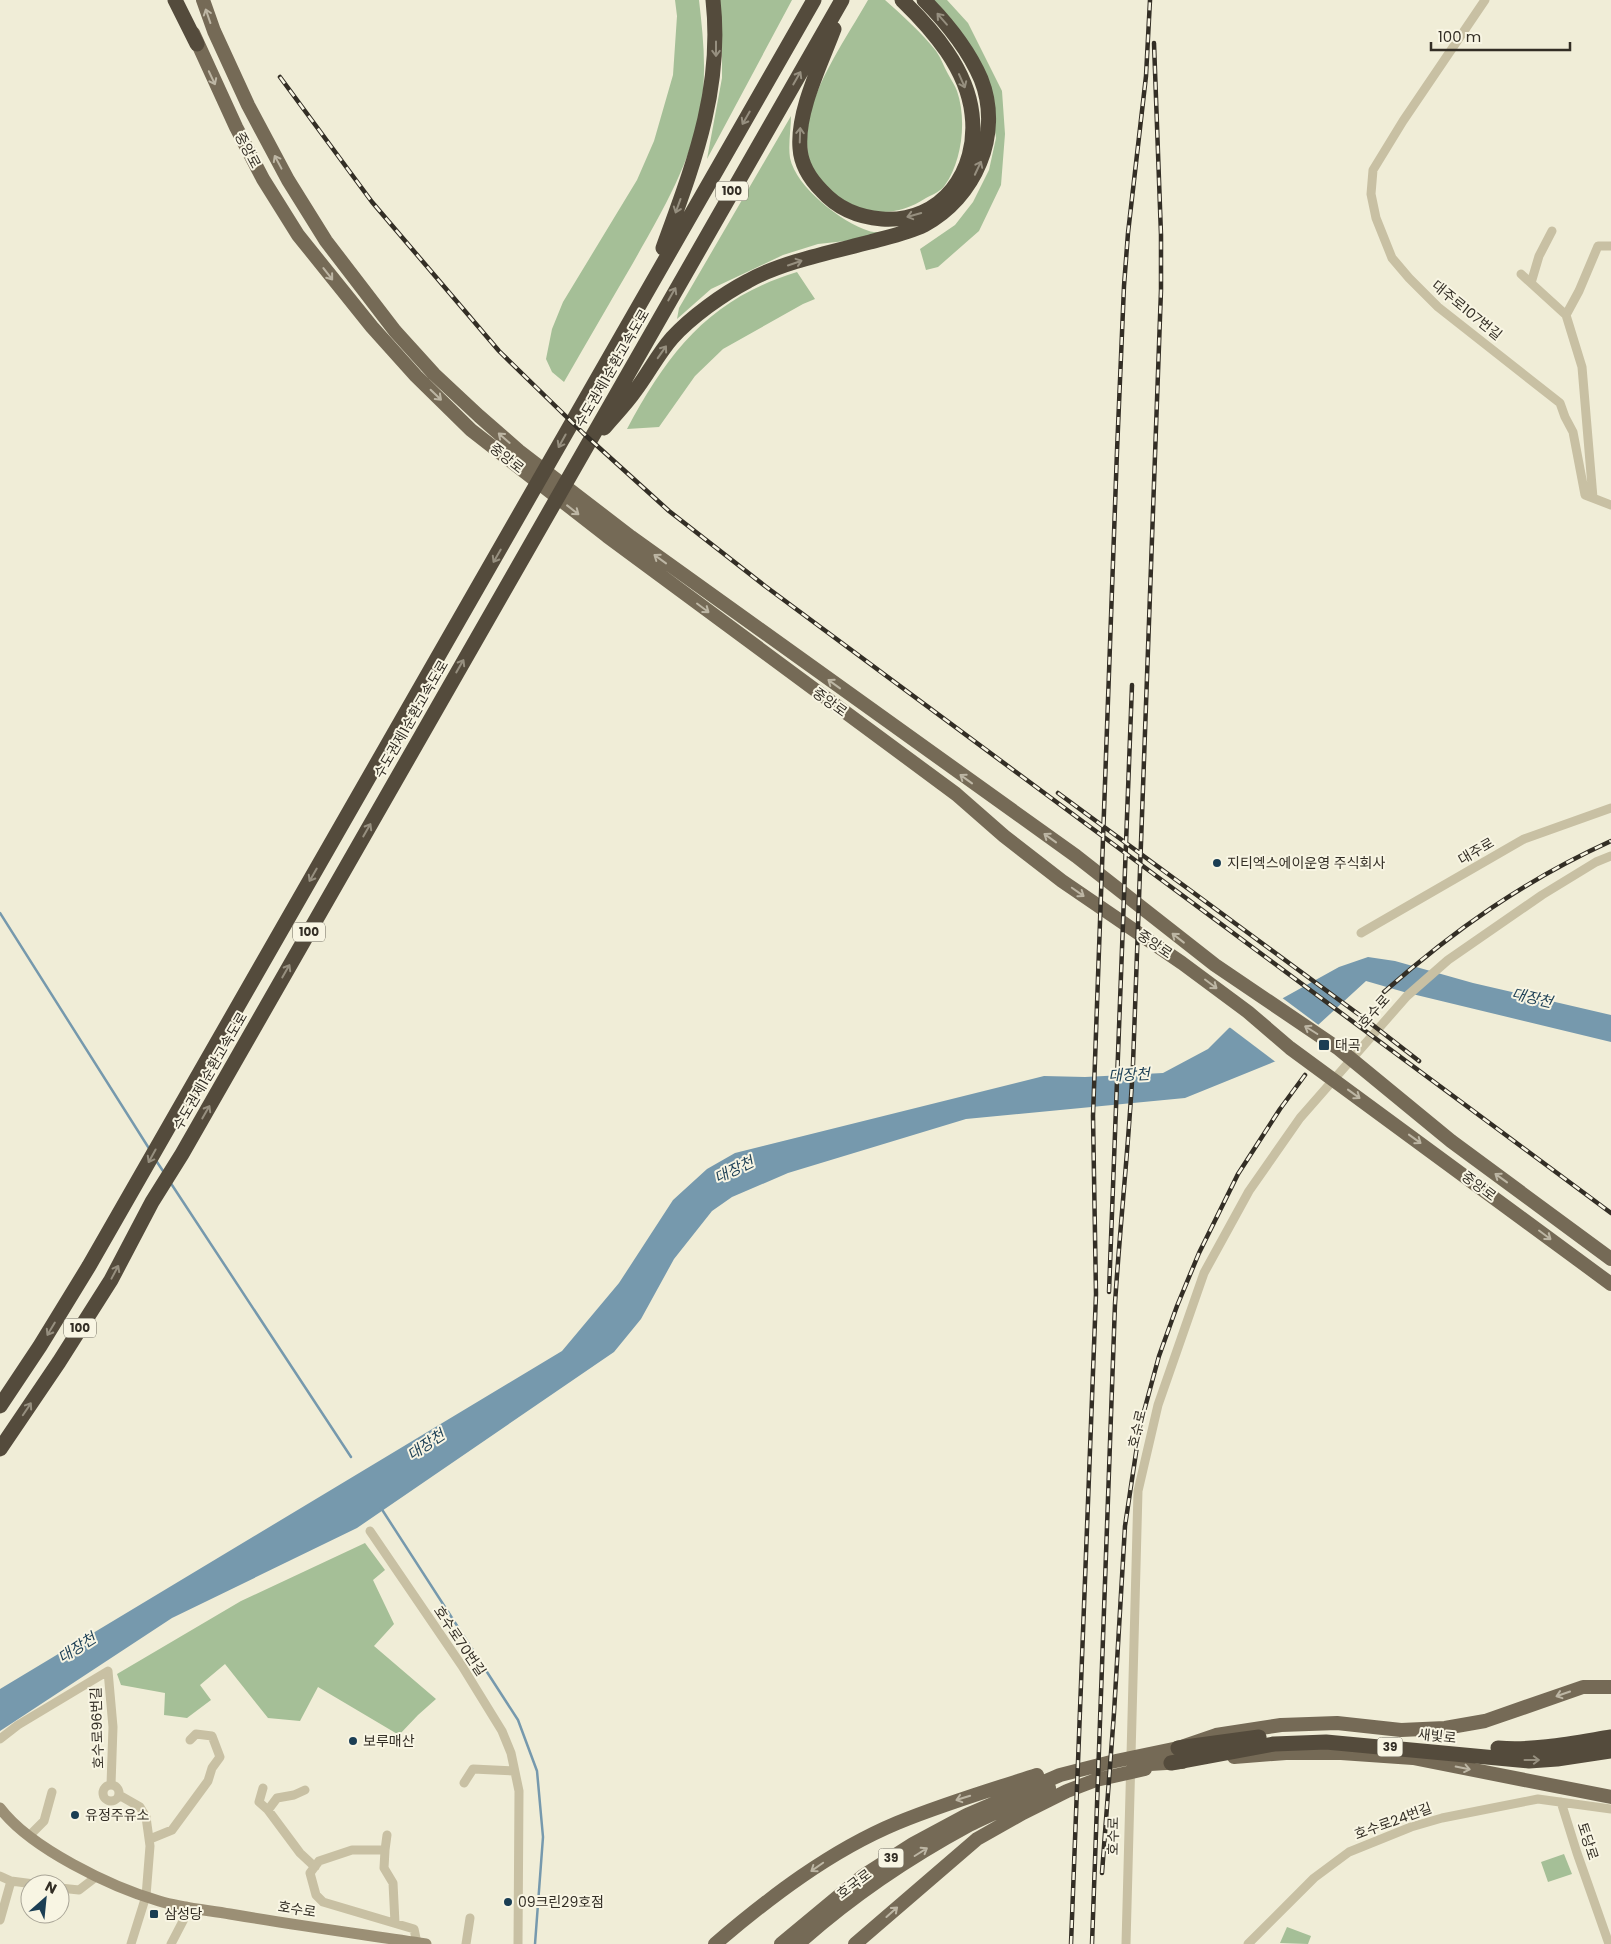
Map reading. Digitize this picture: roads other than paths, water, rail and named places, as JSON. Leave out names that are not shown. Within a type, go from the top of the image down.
[{"type":"highway","points":[[175,0],[197,44]]},
{"type":"highway","points":[[649,286],[689,178],[706,116],[716,57],[713,0]]},
{"type":"highway","name":"수도권제1순환고속도로","points":[[0,1406],[40,1346],[89,1266],[814,0]]},
{"type":"highway","points":[[843,0],[804,109],[800,129],[800,150],[805,167],[815,184],[828,198],[846,210],[864,218],[887,219],[907,218],[925,212],[938,203],[953,189],[971,153],[972,114],[967,92],[956,67],[943,46],[902,0]]},
{"type":"highway","name":"수도권제1순환고속도로","points":[[0,1449],[59,1362],[111,1280],[152,1202],[182,1154],[622,382],[843,0]]},
{"type":"highway","points":[[582,453],[635,392],[672,338],[696,316],[748,280],[816,256],[891,237],[924,225],[948,209],[971,183],[982,158],[989,125],[983,87],[965,50],[944,19],[924,0]]},
{"type":"highway","name":"새빛로","points":[[1178,1748],[1282,1734],[1331,1733],[1514,1749],[1551,1747],[1611,1737]]},
{"type":"highway","name":"새빛로","points":[[1170,1763],[1274,1744],[1326,1742],[1529,1760],[1557,1759],[1611,1751]]},
{"type":"main road","name":"중앙로","points":[[181,0],[197,44],[236,126],[263,179],[298,235],[372,327],[416,376],[471,430],[614,542],[956,794],[1011,841],[1077,892],[1182,963],[1248,1012],[1290,1048],[1611,1284]]},
{"type":"main road","name":"중앙로","points":[[202,0],[248,105],[288,180],[326,241],[395,332],[434,374],[519,451],[631,537],[1113,884],[1215,966],[1332,1044],[1451,1141],[1611,1259]]},
{"type":"main road","points":[[1178,1748],[1216,1735],[1281,1725],[1337,1723],[1401,1730],[1445,1728],[1485,1721],[1583,1687],[1611,1687]]},
{"type":"main road","name":"39","points":[[1017,1798],[1060,1775],[1178,1748]]},
{"type":"main road","points":[[1170,1763],[1286,1753],[1341,1753],[1413,1758],[1611,1797]]},
{"type":"main road","name":"39","points":[[1017,1798],[1099,1770],[1138,1764],[1170,1763]]},
{"type":"main road","points":[[715,1944],[752,1913],[829,1858],[896,1824],[946,1804],[1017,1798]]},
{"type":"main road","points":[[855,1944],[976,1839],[1017,1798]]},
{"type":"main road","name":"호국로","points":[[781,1944],[863,1876],[913,1844],[967,1815],[1017,1798]]},
{"type":"main road","name":"호국로","points":[[798,1944],[822,1922],[922,1852],[1017,1798]]},
{"type":"main road","name":"호수로","points":[[2,1815],[45,1848],[96,1877],[159,1901],[403,1942],[422,1943]]},
{"type":"street","name":"대주로107번길","points":[[1485,0],[1403,121],[1373,170],[1371,194],[1376,218],[1392,258],[1438,307],[1560,403],[1573,432],[1585,495],[1593,498]]},
{"type":"street","points":[[1531,283],[1540,256],[1552,231]]},
{"type":"street","points":[[1566,315],[1579,292],[1598,246],[1611,246]]},
{"type":"street","points":[[1521,274],[1566,315],[1582,367],[1593,498],[1611,505]]},
{"type":"street","name":"대주로","points":[[1361,933],[1524,839],[1611,808]]},
{"type":"street","name":"호수로","points":[[1126,1944],[1138,1491],[1158,1405],[1204,1274],[1249,1191],[1300,1118],[1407,996],[1448,960],[1550,891],[1596,862],[1611,856]]},
{"type":"street","name":"호수로70번길","points":[[370,1531],[462,1666],[502,1731],[511,1753],[519,1791],[520,1810],[518,1944]]},
{"type":"street","name":"호수로96번길","points":[[0,1739],[18,1724],[108,1671],[113,1726],[111,1785]]},
{"type":"street","points":[[150,1839],[172,1830],[208,1782],[212,1768],[220,1757],[212,1736],[196,1734],[190,1740]]},
{"type":"street","points":[[464,1783],[473,1769],[514,1771]]},
{"type":"street","points":[[111,1785],[118,1788],[119,1795],[114,1800],[106,1798],[104,1788],[111,1785]]},
{"type":"street","points":[[263,1788],[259,1802],[268,1810],[300,1853],[315,1866],[319,1860],[352,1850],[385,1850]]},
{"type":"street","points":[[268,1810],[277,1798],[294,1795],[305,1790]]},
{"type":"street","points":[[30,1835],[44,1821],[52,1792]]},
{"type":"street","points":[[119,1795],[140,1807],[146,1817],[150,1839],[146,1896],[131,1944]]},
{"type":"street","name":"호수로24번길","points":[[1248,1944],[1314,1878],[1349,1852],[1411,1827],[1442,1818],[1538,1799],[1611,1809]]},
{"type":"street","name":"토당로","points":[[1561,1802],[1609,1944]]},
{"type":"street","points":[[387,1835],[384,1868],[393,1883],[395,1923]]},
{"type":"street","name":"호수로","points":[[315,1866],[310,1873],[316,1895],[323,1902],[414,1929],[422,1943]]},
{"type":"street","points":[[0,1876],[11,1881],[20,1882]]},
{"type":"street","points":[[70,1889],[79,1890],[96,1877]]},
{"type":"street","points":[[0,1920],[11,1881]]},
{"type":"street","points":[[172,1944],[183,1921],[187,1906]]},
{"type":"street","points":[[466,1944],[470,1918]]},
{"type":"water","name":"대장천","points":[[1368,957],[1395,961],[1473,983],[1611,1015],[1611,1042],[1366,981],[1281,1059],[1185,1098],[966,1119],[788,1173],[732,1197],[712,1211],[674,1259],[641,1319],[614,1352],[357,1528],[172,1618],[0,1731],[0,1689],[562,1351],[619,1283],[673,1200],[707,1169],[735,1153],[1044,1076],[1085,1077],[1163,1073],[1208,1049],[1229,1028],[1339,967]]},
{"type":"waterway","points":[[0,913],[150,1150]]},
{"type":"waterway","points":[[155,1159],[165,1174]]},
{"type":"waterway","points":[[170,1182],[351,1457]]},
{"type":"waterway","points":[[381,1508],[518,1720],[537,1771],[543,1837],[535,1944]]},
{"type":"railway","points":[[1071,1944],[1096,1294],[1093,1116],[1117,451],[1124,286],[1128,233],[1146,76],[1150,0]]},
{"type":"railway","points":[[1092,1944],[1115,1304],[1133,1064],[1161,290],[1161,235],[1154,43]]},
{"type":"railway","points":[[280,77],[372,202],[499,351],[583,433],[669,511],[765,586],[1611,1213]]},
{"type":"railway","points":[[1109,1292],[1132,685]]},
{"type":"railway","points":[[1058,793],[1365,1019],[1419,1061]]},
{"type":"railway","points":[[1384,992],[1410,969],[1491,908],[1549,872],[1611,841]]},
{"type":"railway","points":[[1102,1873],[1125,1526],[1140,1426],[1159,1356],[1199,1253],[1238,1174],[1280,1109],[1305,1075]]},
{"type":"place","name":"지티엑스에이운영 주식회사","points":[[1217,863]]},
{"type":"place","name":"대곡","points":[[1324,1045]]},
{"type":"place","name":"보루매산","points":[[353,1741]]},
{"type":"place","name":"유정주유소","points":[[75,1815]]},
{"type":"place","name":"09크린29호점","points":[[508,1902]]},
{"type":"place","name":"삼성당","points":[[154,1914]]}]
